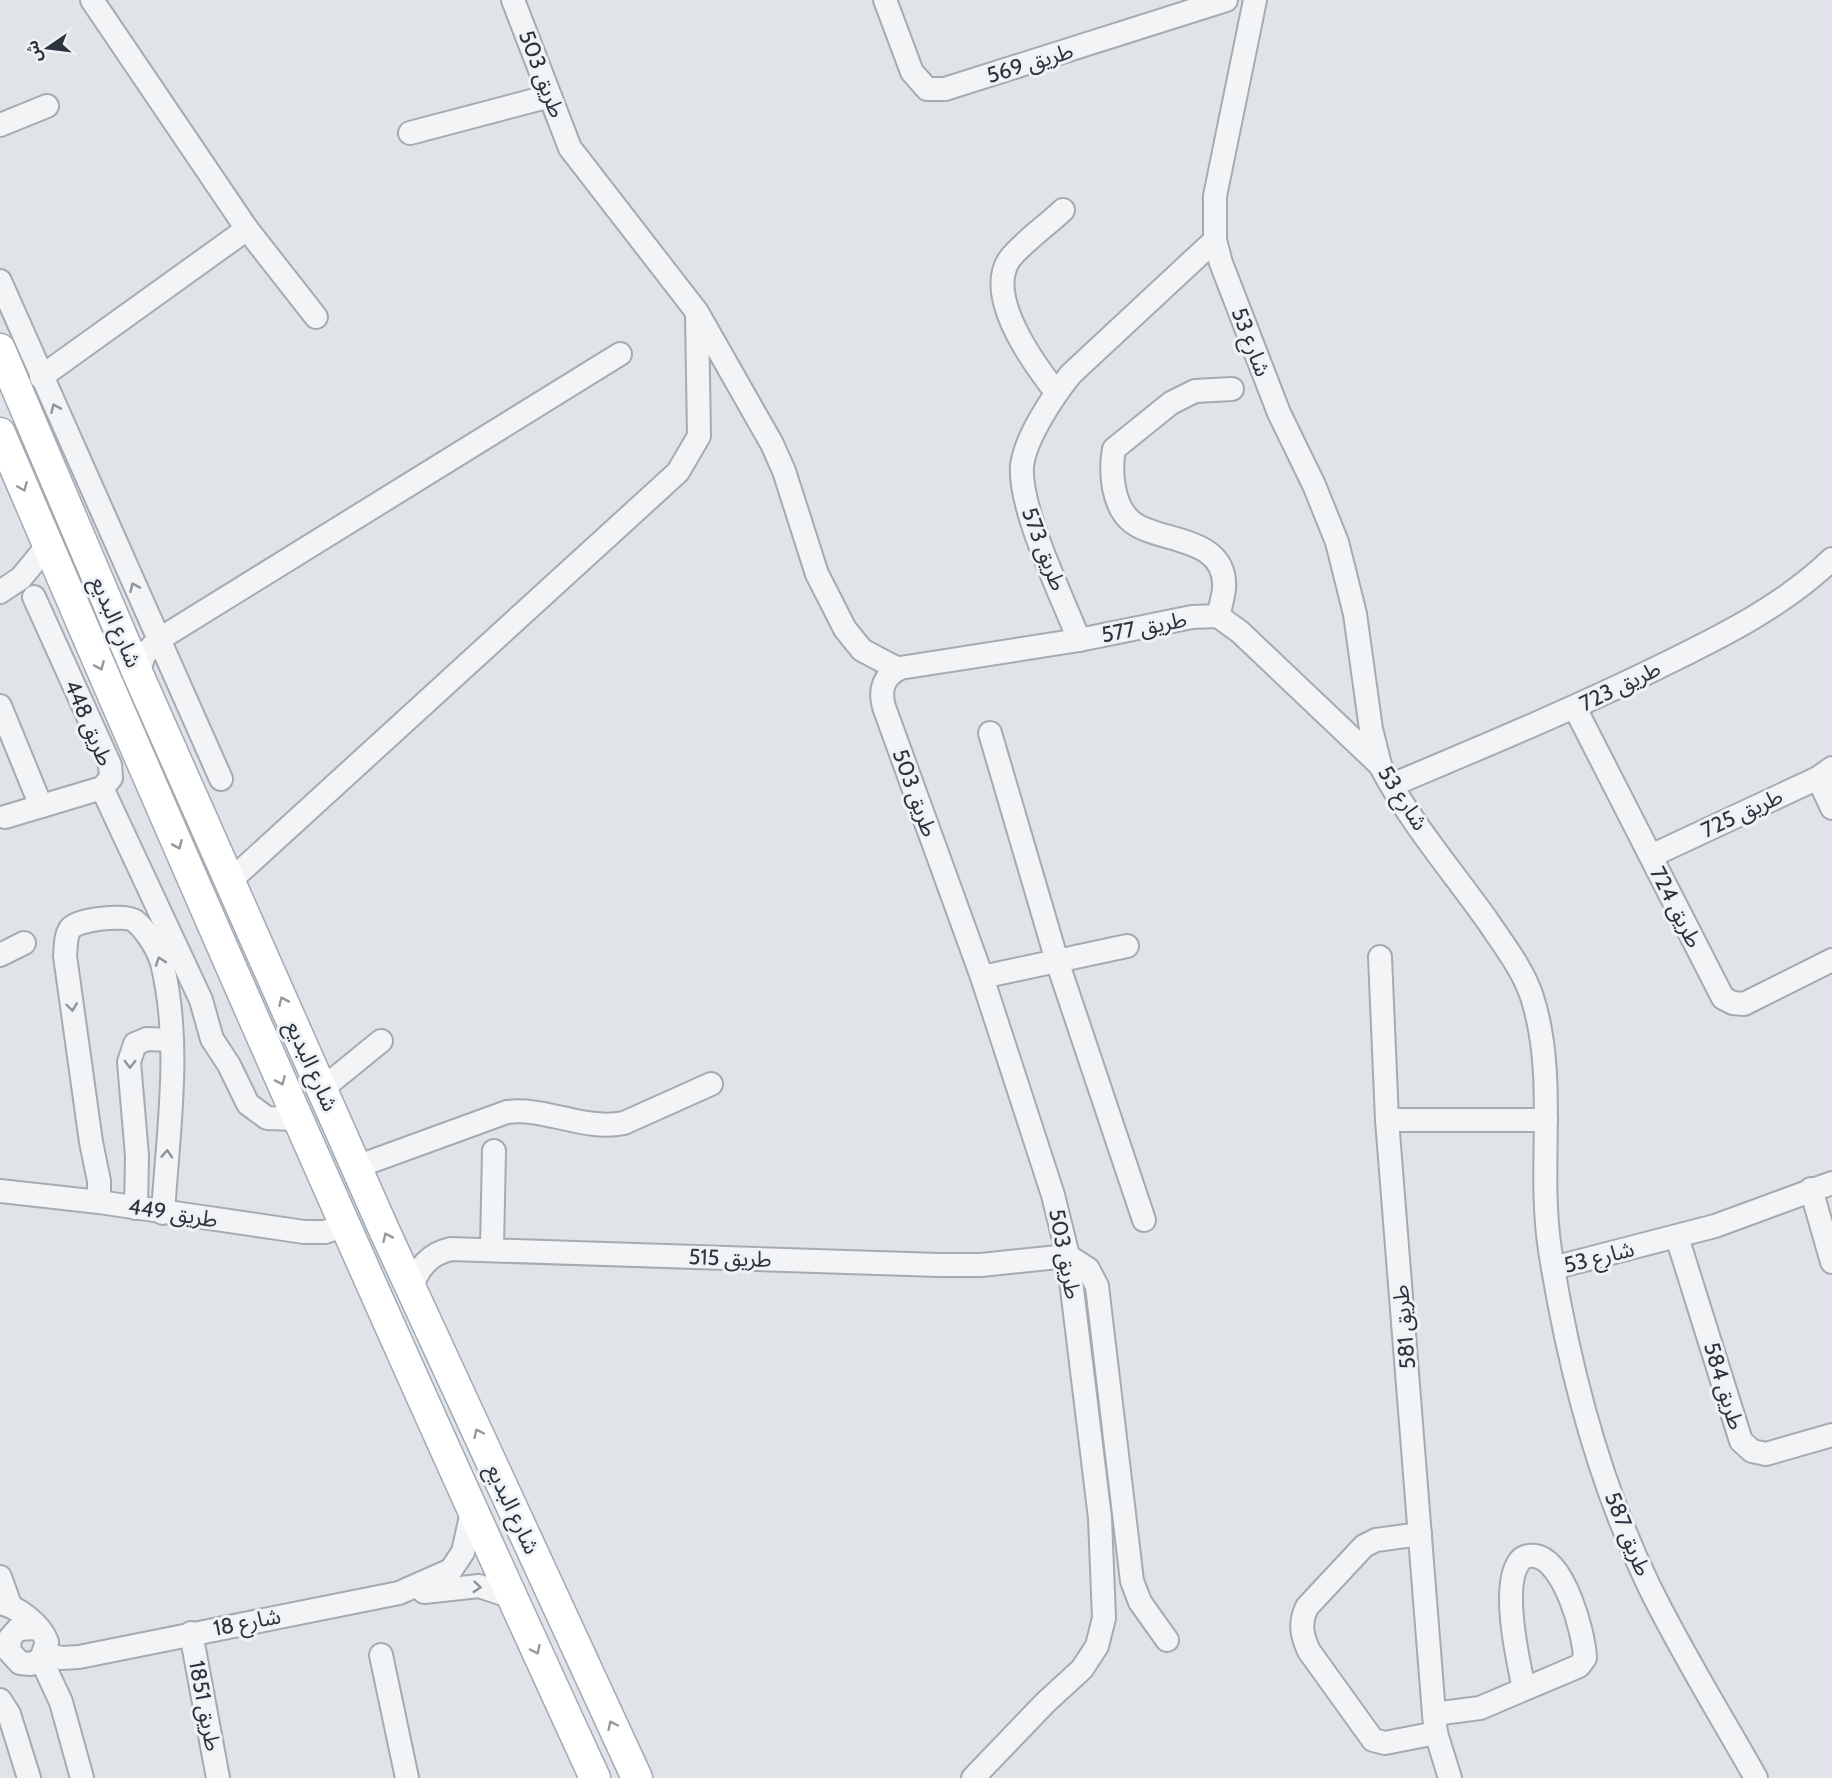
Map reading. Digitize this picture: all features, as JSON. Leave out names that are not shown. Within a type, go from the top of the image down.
[{"type":"main road","name":"شارع البديع","points":[[0,349],[123,640],[356,1167],[637,1778]]},
{"type":"main road","name":"شارع البديع","points":[[0,433],[297,1119],[472,1512],[595,1778]]},
{"type":"street","points":[[92,0],[248,229],[316,317]]},
{"type":"street","name":"طريق 503","points":[[513,0],[570,148],[697,312],[772,444],[784,471],[817,574],[845,629],[862,650],[898,669],[885,679],[882,688],[884,707],[982,976],[1053,1195],[1068,1256],[1100,1518],[1104,1618],[1097,1646],[1082,1669],[1046,1702],[973,1778]]},
{"type":"street","name":"طريق 569","points":[[885,0],[912,72],[927,89],[945,89],[1226,0]]},
{"type":"street","name":"شارع 53","points":[[1255,0],[1215,196],[1215,240],[1252,348],[1337,542],[1355,614],[1371,729],[1380,765],[1508,951],[1531,993],[1543,1048],[1546,1214],[1553,1268],[1677,1237],[1822,1186]]},
{"type":"street","points":[[410,133],[550,96]]},
{"type":"street","points":[[0,125],[47,106]]},
{"type":"street","points":[[1056,392],[1032,362],[1017,331],[1002,283],[1009,260],[1063,210]]},
{"type":"street","points":[[41,377],[248,229]]},
{"type":"street","name":"طريق 573","points":[[1079,640],[1026,506],[1022,466],[1028,446],[1056,392],[1071,374],[1215,240]]},
{"type":"street","points":[[0,281],[221,779]]},
{"type":"street","points":[[230,881],[678,472],[699,436],[697,312]]},
{"type":"street","points":[[138,674],[144,655],[158,640],[620,354]]},
{"type":"street","points":[[1218,616],[1224,589],[1222,573],[1212,555],[1190,543],[1133,523],[1125,515],[1118,499],[1111,467],[1114,449],[1171,403],[1195,391],[1232,389]]},
{"type":"street","points":[[5,590],[32,568],[48,545]]},
{"type":"street","name":"طريق 723","points":[[1392,785],[1575,708],[1741,626],[1807,583],[1832,559]]},
{"type":"street","points":[[5,590],[65,585]]},
{"type":"street","name":"طريق 448","points":[[5,817],[102,788],[111,778],[110,765],[34,597]]},
{"type":"street","name":"طريق 577","points":[[898,669],[1079,640],[1192,617],[1218,616],[1240,632],[1380,765]]},
{"type":"street","points":[[123,640],[141,644],[158,640]]},
{"type":"street","points":[[0,706],[41,806]]},
{"type":"street","name":"طريق 724","points":[[1575,708],[1723,998],[1732,1003],[1744,1004],[1832,960]]},
{"type":"street","points":[[990,733],[1057,961],[1144,1220]]},
{"type":"street","points":[[1825,773],[1832,808]]},
{"type":"street","name":"طريق 725","points":[[1651,856],[1825,773]]},
{"type":"street","points":[[102,788],[201,1000],[212,1039],[229,1065],[248,1104],[267,1118],[297,1119]]},
{"type":"street","points":[[99,1202],[99,1181],[91,1143],[65,956],[66,938],[70,928],[79,922],[118,918],[134,920],[149,937],[161,960],[168,997],[171,1040],[163,1213]]},
{"type":"street","points":[[0,955],[24,943]]},
{"type":"street","points":[[982,976],[1127,946]]},
{"type":"street","name":"طريق 581","points":[[1380,957],[1387,1120],[1435,1724],[1450,1778]]},
{"type":"street","points":[[136,1208],[137,1156],[129,1062],[131,1050],[135,1044],[147,1040],[171,1040]]},
{"type":"street","points":[[322,1089],[381,1041]]},
{"type":"street","points":[[356,1167],[507,1112],[529,1111],[582,1124],[610,1126],[624,1123],[711,1084]]},
{"type":"street","points":[[1387,1120],[1546,1120]]},
{"type":"street","points":[[492,1248],[494,1151]]},
{"type":"street","points":[[1822,1186],[1832,1262]]},
{"type":"street","name":"طريق 449","points":[[0,1191],[99,1202],[314,1233],[345,1225]]},
{"type":"street","name":"طريق 584","points":[[1677,1237],[1741,1441],[1752,1450],[1766,1454],[1832,1435]]},
{"type":"street","name":"طريق 515","points":[[411,1289],[419,1269],[442,1251],[492,1248],[939,1266],[981,1265],[1068,1256]]},
{"type":"street","points":[[1068,1256],[1088,1269],[1097,1286],[1132,1581],[1140,1602],[1167,1640]]},
{"type":"street","name":"طريق 587","points":[[1553,1268],[1593,1438],[1629,1541],[1649,1586],[1756,1778]]},
{"type":"street","name":"شارع 18","points":[[399,1593],[451,1570],[463,1552],[472,1512]]},
{"type":"street","points":[[1420,1534],[1376,1540],[1364,1546],[1306,1607],[1302,1617],[1302,1637],[1309,1651],[1373,1740],[1385,1743],[1480,1708],[1579,1666],[1585,1658],[1581,1632],[1564,1584],[1552,1564],[1542,1557],[1529,1555],[1520,1559],[1515,1568],[1512,1590],[1515,1645],[1524,1689]]},
{"type":"street","points":[[0,1577],[5,1629]]},
{"type":"street","name":"شارع 18","points":[[5,1629],[20,1663],[32,1664],[42,1644],[68,1658],[399,1593],[420,1593],[467,1586],[490,1588],[512,1597]]},
{"type":"street","points":[[5,1629],[20,1611],[42,1644],[82,1778]]},
{"type":"street","name":"طريق 1851","points":[[191,1633],[218,1778]]},
{"type":"street","points":[[381,1655],[407,1778]]},
{"type":"street","points":[[0,1700],[9,1714],[29,1778]]}]
